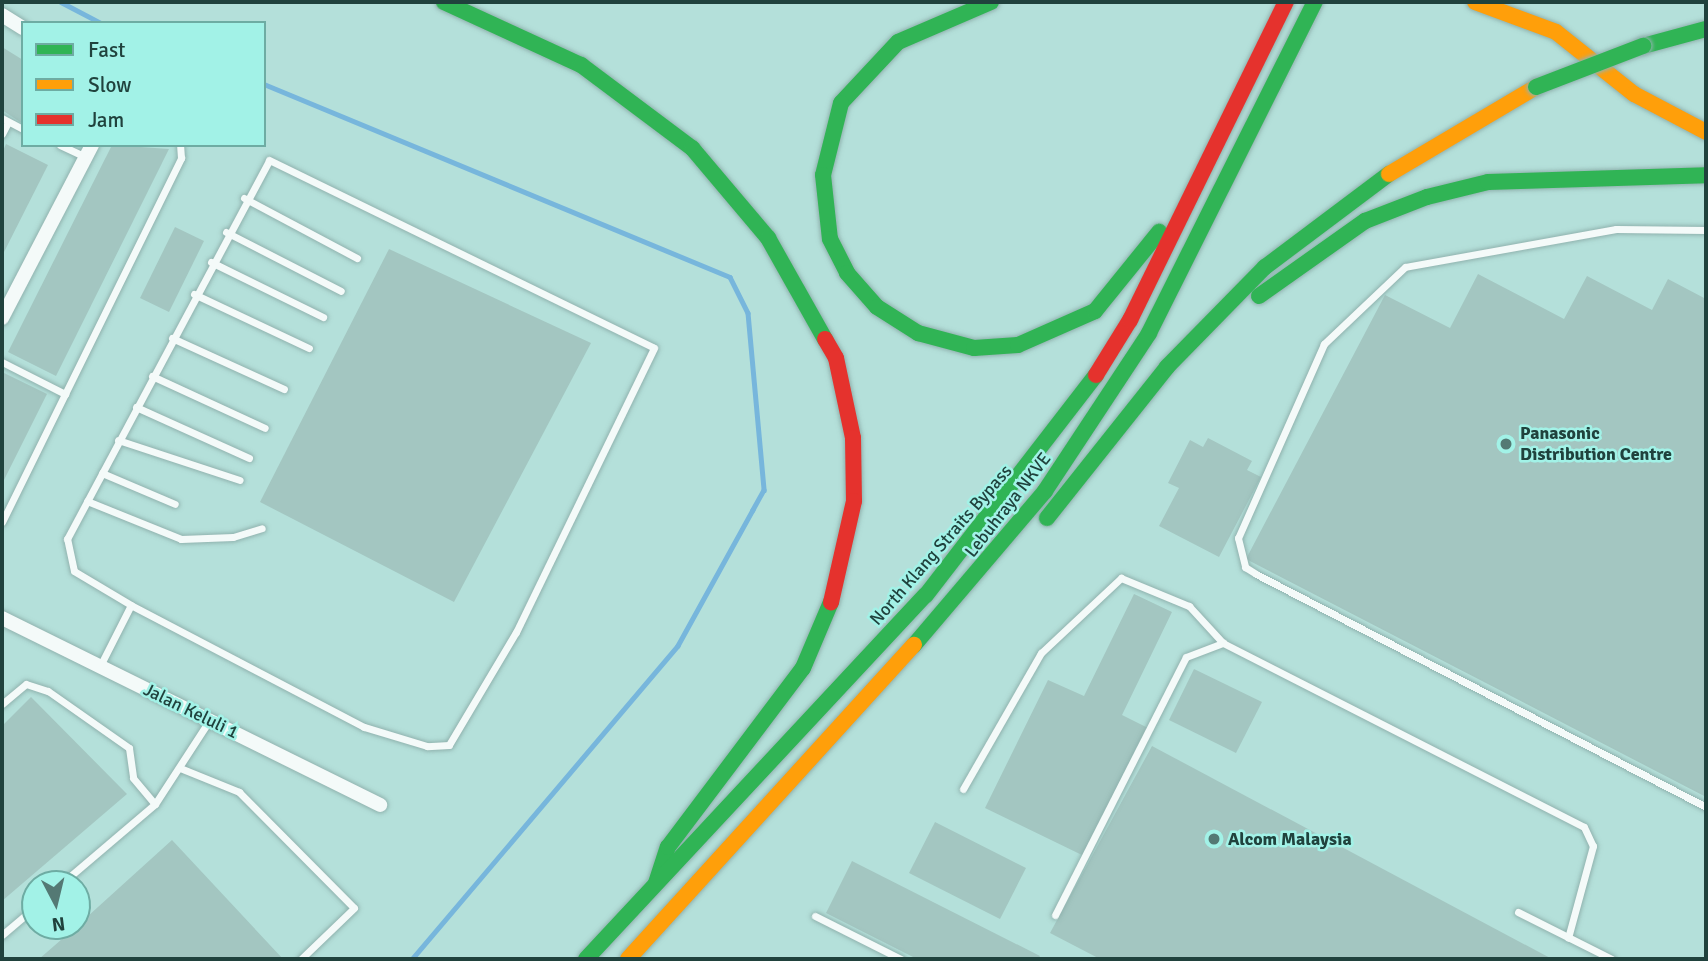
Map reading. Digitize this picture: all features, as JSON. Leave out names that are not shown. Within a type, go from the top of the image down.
[{"type":"highway","points":[[444,2],[582,65],[682,139],[736,198],[787,268],[836,358],[853,438],[854,501],[839,583],[803,668],[668,847],[655,888]]},
{"type":"highway","points":[[991,2],[919,29],[882,54],[841,103],[825,152],[824,203],[838,257],[877,307],[918,333],[974,348],[1018,345],[1096,311],[1165,224],[1223,132],[1286,2]]},
{"type":"highway","name":"Lebuhraya NKVE","points":[[628,959],[760,818],[1011,536],[1097,419],[1269,99],[1315,2]]},
{"type":"highway","points":[[1475,2],[1556,32],[1634,94],[1706,132]]},
{"type":"highway","points":[[1038,529],[1197,333],[1265,267],[1413,156],[1536,87],[1643,46],[1706,29]]},
{"type":"highway","name":"North Klang Straits Bypass","points":[[586,959],[655,888],[1006,503],[1107,360],[1223,132]]},
{"type":"highway","points":[[1078,478],[1238,312],[1365,221],[1427,197],[1488,183],[1706,175]]},
{"type":"highway","points":[[760,818],[906,680],[1021,549]]},
{"type":"street","points":[[2,15],[21,26]]},
{"type":"street","points":[[2,318],[89,151]]},
{"type":"street","name":"Jalan Keluli 1","points":[[2,618],[380,805]]},
{"type":"lane","points":[[2,134],[5,120],[21,128]]},
{"type":"lane","points":[[70,147],[89,151]]},
{"type":"lane","points":[[2,522],[181,158],[180,147]]},
{"type":"lane","points":[[270,160],[650,340],[654,356],[516,632],[450,745],[427,746],[364,727],[131,605],[69,563],[67,539],[226,232],[244,198],[270,160]]},
{"type":"lane","points":[[244,198],[357,258]]},
{"type":"lane","points":[[1706,230],[1616,229],[1405,267],[1324,344],[1238,538],[1245,567],[1256,574],[1706,807]]},
{"type":"lane","points":[[226,232],[341,291]]},
{"type":"lane","points":[[211,262],[323,317]]},
{"type":"lane","points":[[194,294],[309,348]]},
{"type":"lane","points":[[172,338],[284,389]]},
{"type":"lane","points":[[2,362],[65,394]]},
{"type":"lane","points":[[152,376],[265,428]]},
{"type":"lane","points":[[136,407],[249,458]]},
{"type":"lane","points":[[118,440],[240,480]]},
{"type":"lane","points":[[102,473],[175,504]]},
{"type":"lane","points":[[87,501],[181,539],[233,537],[262,528]]},
{"type":"lane","points":[[963,789],[1041,653],[1121,578],[1189,607],[1223,643],[1584,827],[1593,846],[1568,937]]},
{"type":"lane","points":[[100,666],[131,605]]},
{"type":"lane","points":[[1055,915],[1186,657],[1203,645],[1223,643]]},
{"type":"lane","points":[[2,704],[26,684],[48,691],[129,748],[133,778],[155,804]]},
{"type":"lane","points":[[77,870],[155,804],[209,720]]},
{"type":"lane","points":[[180,768],[239,792],[354,908],[301,959]]},
{"type":"lane","points":[[1518,912],[1612,959]]},
{"type":"lane","points":[[815,916],[901,959]]},
{"type":"lane","points":[[2,935],[21,918]]},
{"type":"building","points":[[2,47],[21,59],[21,123],[2,110]]},
{"type":"building","points":[[6,144],[48,165],[2,256],[2,153]]},
{"type":"building","points":[[111,147],[169,149],[56,376],[8,352]]},
{"type":"building","points":[[175,227],[204,241],[169,312],[140,298]]},
{"type":"building","points":[[389,249],[591,343],[454,602],[260,502]]},
{"type":"building","name":"Panasonic Distribution Centre","points":[[1478,274],[1564,319],[1587,276],[1652,310],[1668,279],[1706,299],[1706,797],[1246,559],[1385,295],[1450,328]]},
{"type":"building","points":[[2,372],[47,394],[2,484]]},
{"type":"building","points":[[1208,438],[1252,461],[1247,470],[1261,477],[1219,557],[1159,526],[1179,488],[1168,483],[1190,440],[1203,447]]},
{"type":"building","points":[[1134,594],[1172,612],[1122,715],[1148,728],[1084,856],[985,808],[1048,680],[1084,696]]},
{"type":"building","points":[[1194,669],[1262,702],[1236,753],[1169,720]]},
{"type":"building","points":[[31,697],[127,794],[38,870],[21,870],[21,885],[2,901],[2,726]]},
{"type":"building","name":"Alcom Malaysia","points":[[1152,746],[1552,959],[1100,959],[1050,933]]},
{"type":"building","points":[[935,822],[1026,868],[1000,919],[909,873]]},
{"type":"building","points":[[172,840],[283,959],[39,959],[61,940],[91,940],[91,913]]},
{"type":"building","points":[[852,861],[1040,956],[1038,959],[917,959],[826,913]]},
{"type":"waterway","points":[[61,2],[97,21]]},
{"type":"waterway","points":[[266,85],[730,277],[748,313],[764,490],[678,646],[413,959]]},
{"type":"traffic: fast","points":[[444,2],[581,65],[692,148],[768,238],[825,339]]},
{"type":"traffic: fast","points":[[991,2],[898,42],[841,103],[823,175],[830,239],[847,273],[877,307],[918,333],[974,348],[1018,345],[1095,311],[1159,232]]},
{"type":"traffic: fast","points":[[914,645],[1045,491],[1149,333],[1315,2]]},
{"type":"traffic: fast","points":[[1643,46],[1706,29]]},
{"type":"traffic: fast","points":[[1536,87],[1643,46]]},
{"type":"traffic: fast","points":[[1047,518],[1167,367],[1265,267],[1389,174]]},
{"type":"traffic: fast","points":[[1259,296],[1365,221],[1427,197],[1488,182],[1706,175]]},
{"type":"traffic: fast","points":[[586,959],[926,595],[1096,375]]},
{"type":"traffic: fast","points":[[656,883],[668,847],[803,668],[831,602]]},
{"type":"traffic: slow","points":[[1475,2],[1556,32],[1634,94],[1706,132]]},
{"type":"traffic: slow","points":[[1389,174],[1536,87]]},
{"type":"traffic: slow","points":[[628,959],[914,645]]},
{"type":"traffic: jam","points":[[1096,375],[1130,320],[1286,2]]},
{"type":"traffic: jam","points":[[825,339],[836,358],[853,438],[854,501],[831,602]]},
{"type":"place","name":"Panasonic Distribution Centre","points":[[1506,444]]},
{"type":"place","name":"Alcom Malaysia","points":[[1214,839]]}]
